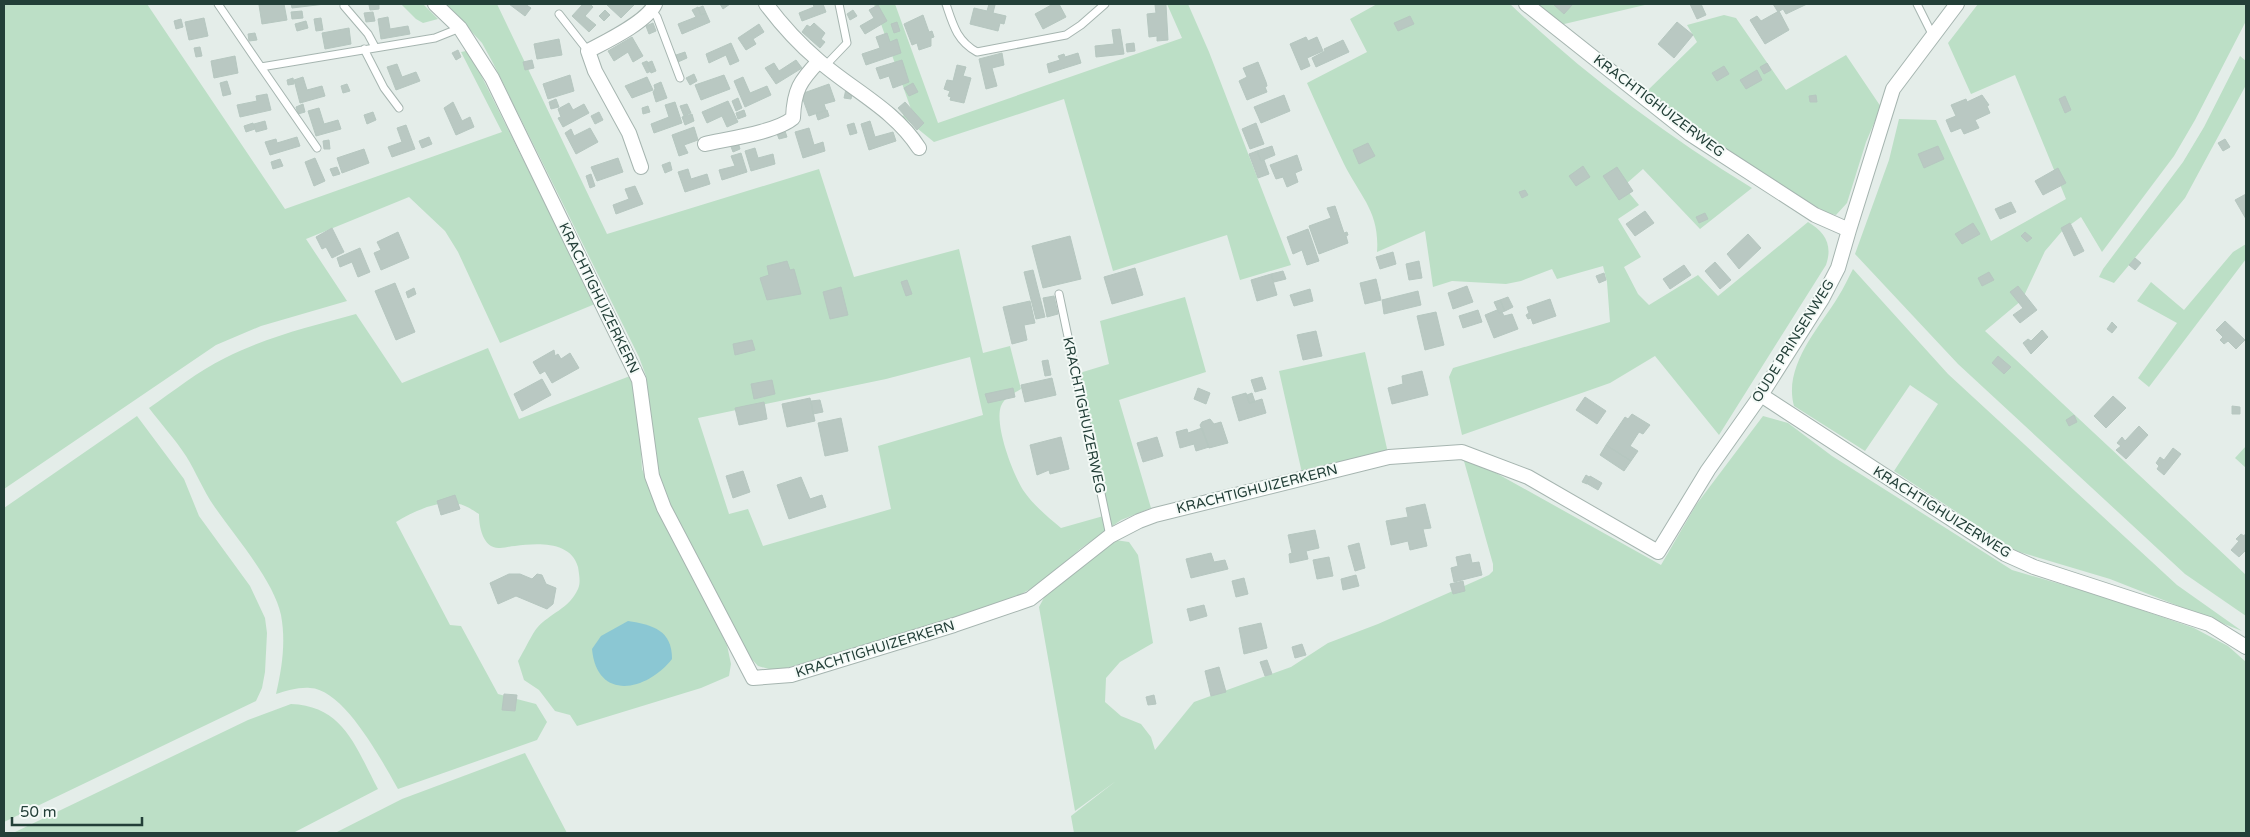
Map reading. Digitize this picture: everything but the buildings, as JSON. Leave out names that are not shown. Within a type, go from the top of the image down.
[{"type":"street","name":"KRACHTIGHUIZERKERN","points":[[434,4],[460,28],[492,78],[639,380],[652,476],[664,508],[753,678],[791,675],[954,625],[1030,599],[1110,536],[1138,520],[1379,459],[1462,452],[1528,477],[1658,552]]},
{"type":"street","points":[[766,4],[790,33],[822,63],[874,101],[905,128],[919,148]]},
{"type":"street","name":"KRACHTIGHUIZERWEG","points":[[1526,4],[1690,134],[1815,215],[1849,230]]},
{"type":"street","name":"OUDE PRINSENWEG","points":[[1658,552],[1708,470],[1762,395],[1822,299],[1838,268],[1893,89],[1957,4]]},
{"type":"street","points":[[641,167],[629,133],[595,71],[588,51],[620,33],[653,7]]},
{"type":"street","points":[[705,144],[744,136],[787,123],[793,118],[794,99],[800,81],[822,63]]},
{"type":"street","name":"KRACHTIGHUIZERWEG","points":[[1762,395],[2005,554],[2034,567],[2208,624],[2246,647]]},
{"type":"lane","points":[[218,4],[317,148]]},
{"type":"lane","points":[[822,63],[847,43],[839,4]]},
{"type":"lane","points":[[946,4],[952,23],[964,45],[977,52],[1066,35],[1106,4]]},
{"type":"lane","points":[[1916,4],[1933,36]]},
{"type":"lane","points":[[344,6],[368,34],[375,47]]},
{"type":"lane","points":[[653,7],[680,78]]},
{"type":"lane","points":[[559,14],[588,51]]},
{"type":"lane","points":[[261,66],[435,38],[460,28]]},
{"type":"lane","points":[[364,49],[384,88],[399,108]]},
{"type":"lane","name":"KRACHTIGHUIZERWEG","points":[[1059,294],[1110,536]]},
{"type":"green space","points":[[4,4],[147,4],[285,209],[502,132],[461,52],[466,51],[474,61],[595,304],[500,343],[458,252],[445,231],[409,197],[306,239],[347,301],[261,326],[216,345],[4,489]]},
{"type":"green space","points":[[401,4],[423,4],[438,19],[423,23],[416,19]]},
{"type":"green space","points":[[446,4],[497,4],[607,234],[819,169],[854,277],[959,249],[983,353],[1010,346],[1021,389],[1005,400],[1001,406],[1000,425],[1010,461],[1023,490],[1041,511],[1061,528],[1107,515],[1073,375],[1109,364],[1100,321],[1185,297],[1206,372],[1119,400],[1151,508],[1121,520],[1080,549],[1046,580],[1002,605],[776,671],[758,666],[748,655],[665,496],[654,468],[646,376],[639,357],[482,43]],"holes":[[[970,357],[983,415],[878,446],[891,509],[763,546],[748,509],[729,514],[698,418],[886,379]]]},
{"type":"green space","points":[[874,4],[895,4],[938,123],[1182,38],[1167,4],[1188,4],[1209,52],[1291,265],[1240,280],[1227,235],[1113,271],[1064,99],[934,142],[902,116],[912,112]]},
{"type":"green space","points":[[1377,4],[1510,4],[1596,79],[1656,125],[1752,188],[1700,229],[1643,169],[1627,183],[1625,188],[1639,205],[1618,219],[1641,257],[1624,267],[1638,294],[1649,305],[1698,275],[1718,296],[1808,222],[1823,235],[1829,251],[1826,265],[1719,435],[1655,356],[1610,383],[1462,435],[1449,377],[1453,368],[1610,322],[1607,282],[1603,266],[1557,279],[1552,269],[1521,281],[1506,284],[1452,281],[1433,287],[1425,231],[1377,252],[1375,226],[1368,205],[1344,164],[1307,83],[1367,52],[1350,19]]},
{"type":"green space","points":[[1536,4],[1649,4],[1560,25]]},
{"type":"green space","points":[[1978,4],[2246,4],[2246,21],[2195,120],[2174,156],[2102,252],[2081,217],[2063,230],[2045,251],[2022,300],[1985,331],[2246,575],[2246,616],[2185,574],[1958,364],[1855,254],[1889,160],[1899,119],[1936,120],[1991,241],[2066,199],[2015,75],[1971,94],[1948,43]]},
{"type":"green space","points":[[1724,15],[1736,18],[1786,90],[1846,55],[1881,107],[1866,142],[1847,203],[1836,215],[1827,213],[1707,140],[1644,94],[1697,42],[1687,25]]},
{"type":"green space","points":[[2240,56],[2246,61],[2246,85],[2185,198],[2114,283],[2099,277],[2183,162],[2204,127]]},
{"type":"green space","points":[[2246,244],[2246,259],[2149,387],[2138,378],[2177,323],[2137,301],[2151,282],[2184,310],[2233,252]]},
{"type":"green space","points":[[1853,269],[1948,374],[2177,585],[2242,631],[2110,579],[2016,551],[1894,471],[1938,404],[1910,385],[1865,451],[1794,406],[1792,391],[1798,362],[1840,294]]},
{"type":"green space","points":[[356,314],[402,383],[488,348],[519,419],[630,376],[638,403],[642,469],[654,499],[727,645],[731,664],[729,676],[701,688],[577,726],[570,715],[555,711],[539,690],[524,680],[518,661],[537,628],[570,601],[578,589],[578,567],[574,559],[561,548],[543,544],[494,547],[483,536],[479,514],[465,506],[448,503],[429,506],[396,522],[450,625],[461,626],[498,694],[536,704],[547,722],[537,740],[398,789],[361,728],[336,700],[323,691],[310,688],[276,694],[282,665],[283,645],[281,615],[277,602],[262,573],[210,500],[186,456],[149,408],[205,369],[225,358],[289,333]]},
{"type":"green space","points":[[1365,352],[1388,453],[1302,473],[1279,371]]},
{"type":"green space","points":[[137,416],[184,479],[199,516],[250,586],[265,618],[267,633],[265,672],[262,688],[256,701],[4,822],[4,508]]},
{"type":"green space","points":[[1763,416],[1788,423],[1832,456],[2012,570],[2098,595],[2194,628],[2228,646],[2246,662],[2246,833],[1074,833],[1071,816],[1116,781],[1075,811],[1039,607],[1047,592],[1115,540],[1129,542],[1138,555],[1153,643],[1120,662],[1106,678],[1105,702],[1121,716],[1141,724],[1151,737],[1155,750],[1194,702],[1291,667],[1328,643],[1378,624],[1489,575],[1493,571],[1493,564],[1462,454],[1661,565],[1696,505]]},
{"type":"green space","points":[[2246,446],[2246,468],[2235,458]]},
{"type":"green space","points":[[291,704],[324,712],[336,721],[355,745],[378,789],[293,833],[13,833],[248,720]]},
{"type":"green space","points":[[525,753],[567,833],[335,833],[402,799]]},
{"type":"water","points":[[628,621],[653,627],[665,635],[669,641],[672,659],[662,670],[650,678],[637,684],[624,686],[613,684],[603,677],[596,666],[592,649],[601,636]]}]
